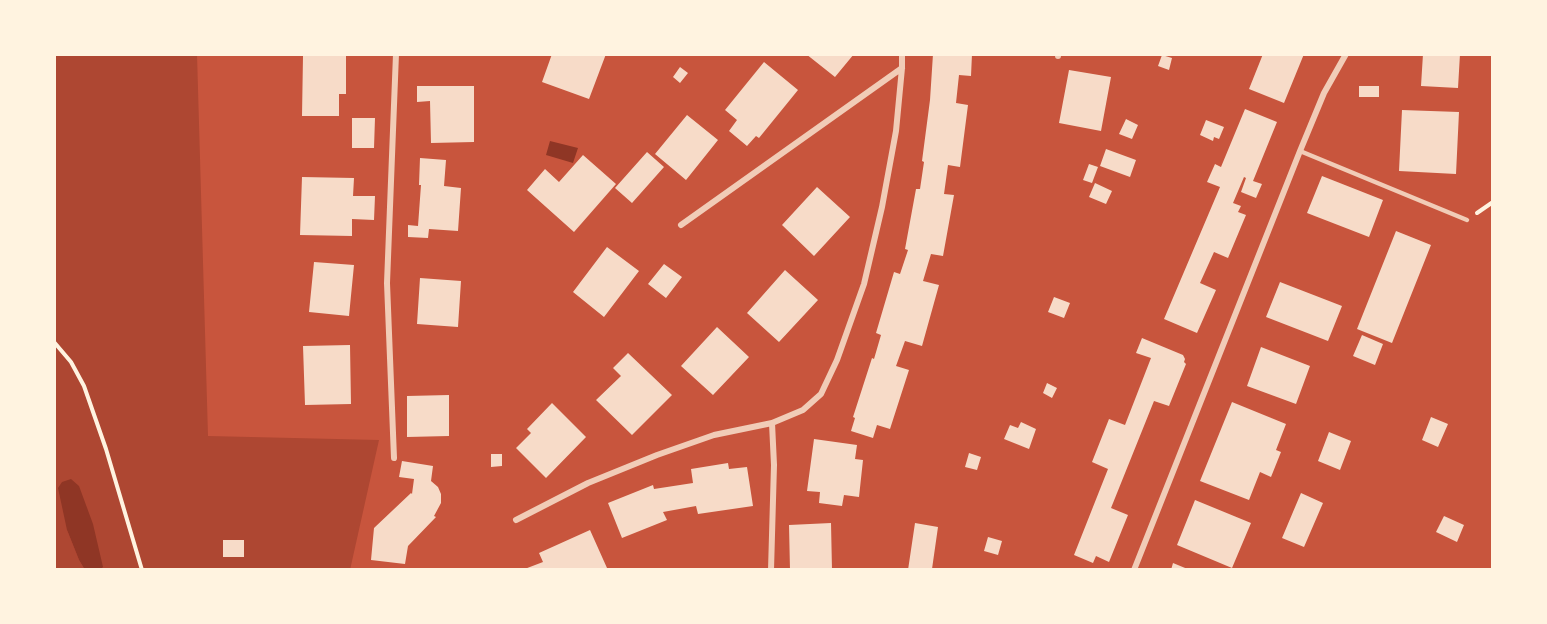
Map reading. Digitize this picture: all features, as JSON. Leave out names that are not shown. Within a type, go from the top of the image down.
[{"type":"street","points":[[394,458],[387,283],[396,54]]},
{"type":"street","points":[[516,520],[588,483],[657,455],[714,435],[772,423],[803,410],[821,394],[837,360],[864,284],[882,207],[896,131],[902,54]]},
{"type":"street","points":[[1134,570],[1300,150],[1324,93],[1346,54]]},
{"type":"street","points":[[681,225],[902,68]]},
{"type":"street","points":[[771,570],[774,465],[772,423]]},
{"type":"lane","points":[[1300,150],[1467,220]]},
{"type":"path","points":[[54,342],[71,362],[84,386],[106,449],[142,570]]},
{"type":"shaded area","points":[[54,54],[197,54],[208,436],[379,440],[350,570],[101,570],[103,567],[67,530],[85,570],[54,570]]},
{"type":"shaded area","points":[[550,141],[578,148],[573,163],[546,155]]},
{"type":"shaded area","points":[[71,479],[79,486],[93,524],[103,567],[101,570],[85,570],[67,530],[58,488],[62,482]]},
{"type":"building","points":[[552,54],[606,54],[589,99],[542,82]]},
{"type":"building","points":[[806,54],[854,54],[835,77]]},
{"type":"building","points":[[933,54],[972,54],[971,76],[959,75],[956,103],[968,105],[960,167],[948,165],[944,194],[954,195],[943,256],[931,254],[923,281],[939,285],[922,346],[905,341],[896,366],[909,370],[890,429],[877,425],[873,438],[851,431],[855,418],[853,417],[881,335],[876,333],[894,272],[900,274],[908,250],[905,249],[916,189],[920,189],[924,162],[922,161]]},
{"type":"building","points":[[1263,54],[1304,54],[1284,103],[1249,89]]},
{"type":"building","points":[[1423,54],[1460,54],[1458,88],[1421,86]]},
{"type":"building","points":[[1162,55],[1172,58],[1169,70],[1158,66]]},
{"type":"building","points":[[303,56],[346,56],[346,94],[339,94],[339,116],[302,116]]},
{"type":"building","points":[[764,62],[798,90],[759,138],[756,136],[747,146],[729,131],[737,120],[725,110]]},
{"type":"building","points":[[680,67],[688,73],[680,83],[673,77]]},
{"type":"building","points":[[1069,70],[1111,77],[1101,131],[1059,123]]},
{"type":"building","points":[[417,86],[474,86],[474,142],[431,143],[430,101],[417,102]]},
{"type":"building","points":[[1359,86],[1379,86],[1379,97],[1359,97]]},
{"type":"building","points":[[1245,109],[1277,122],[1253,181],[1262,184],[1256,198],[1241,192],[1246,178],[1244,177],[1233,203],[1241,206],[1238,212],[1246,215],[1228,258],[1214,252],[1200,283],[1216,290],[1197,333],[1164,319],[1220,187],[1207,182],[1215,164],[1221,167]]},
{"type":"building","points":[[1402,110],[1459,112],[1456,174],[1399,171]]},
{"type":"building","points":[[687,115],[718,140],[686,180],[655,154]]},
{"type":"building","points":[[352,118],[375,118],[374,148],[352,148]]},
{"type":"building","points":[[1126,119],[1138,125],[1132,139],[1119,134]]},
{"type":"building","points":[[1206,120],[1224,127],[1219,139],[1214,137],[1213,141],[1200,135]]},
{"type":"building","points":[[1106,149],[1136,160],[1130,177],[1100,166]]},
{"type":"building","points":[[647,152],[664,167],[632,203],[615,188]]},
{"type":"building","points":[[583,155],[616,184],[574,232],[527,190],[545,169],[559,182]]},
{"type":"building","points":[[420,158],[446,160],[444,186],[461,188],[458,231],[429,229],[428,238],[408,237],[408,225],[418,226]]},
{"type":"building","points":[[1089,164],[1098,167],[1092,183],[1083,180]]},
{"type":"building","points":[[1322,176],[1383,200],[1369,237],[1307,213]]},
{"type":"building","points":[[302,177],[354,178],[353,196],[375,196],[374,220],[352,219],[352,236],[300,235]]},
{"type":"building","points":[[1095,183],[1112,191],[1106,204],[1089,197]]},
{"type":"building","points":[[817,187],[850,217],[814,256],[782,225]]},
{"type":"building","points":[[1396,231],[1431,245],[1392,343],[1357,329]]},
{"type":"building","points":[[607,247],[639,271],[604,317],[573,292]]},
{"type":"building","points":[[314,262],[354,265],[349,316],[309,312]]},
{"type":"building","points":[[664,264],[682,277],[666,298],[648,284]]},
{"type":"building","points":[[785,270],[818,300],[779,342],[747,313]]},
{"type":"building","points":[[420,278],[461,281],[458,327],[417,324]]},
{"type":"building","points":[[1280,282],[1342,306],[1328,341],[1266,317]]},
{"type":"building","points":[[1054,297],[1070,303],[1064,318],[1048,312]]},
{"type":"building","points":[[717,327],[749,357],[713,395],[681,366]]},
{"type":"building","points":[[1362,335],[1383,344],[1375,365],[1353,356]]},
{"type":"building","points":[[1142,338],[1183,355],[1186,364],[1169,406],[1154,401],[1111,508],[1128,515],[1109,562],[1096,556],[1093,563],[1074,555],[1108,469],[1092,462],[1109,419],[1125,425],[1151,358],[1136,353]]},
{"type":"building","points":[[350,345],[351,404],[305,405],[303,346]]},
{"type":"building","points":[[1261,347],[1310,366],[1296,404],[1247,386]]},
{"type":"building","points":[[628,353],[672,395],[632,435],[596,400],[621,376],[613,368]]},
{"type":"building","points":[[1047,383],[1057,388],[1052,398],[1043,393]]},
{"type":"building","points":[[449,395],[449,436],[407,437],[407,396]]},
{"type":"building","points":[[1232,402],[1286,424],[1276,450],[1281,452],[1271,477],[1260,472],[1249,500],[1200,481]]},
{"type":"building","points":[[552,403],[586,437],[546,478],[516,448],[531,433],[527,429]]},
{"type":"building","points":[[1431,417],[1448,424],[1438,447],[1422,440]]},
{"type":"building","points":[[1021,422],[1036,429],[1029,449],[1004,439],[1010,425],[1018,428]]},
{"type":"building","points":[[1329,432],[1351,441],[1340,470],[1318,461]]},
{"type":"building","points":[[814,439],[857,445],[855,459],[863,460],[859,497],[844,495],[842,506],[819,503],[820,492],[807,491]]},
{"type":"building","points":[[969,453],[981,457],[977,470],[965,467]]},
{"type":"building","points":[[491,454],[502,454],[502,466],[491,467]]},
{"type":"building","points":[[402,461],[433,466],[431,481],[438,487],[441,503],[434,516],[436,517],[408,546],[405,564],[371,560],[374,528],[412,494],[414,479],[399,477]]},
{"type":"building","points":[[728,463],[729,469],[747,467],[753,506],[698,514],[696,506],[663,512],[667,520],[622,538],[608,503],[653,485],[654,489],[693,483],[691,469]]},
{"type":"building","points":[[1301,493],[1323,503],[1304,547],[1282,538]]},
{"type":"building","points":[[1195,500],[1251,523],[1232,568],[1177,545]]},
{"type":"building","points":[[1444,516],[1464,525],[1457,542],[1436,532]]},
{"type":"building","points":[[831,523],[832,570],[790,570],[789,525]]},
{"type":"building","points":[[915,523],[938,527],[932,569],[929,570],[908,570]]},
{"type":"building","points":[[590,530],[607,568],[603,570],[522,570],[543,562],[539,553]]},
{"type":"building","points":[[988,537],[1002,541],[998,555],[984,551]]},
{"type":"building","points":[[223,540],[244,540],[244,557],[223,557]]},
{"type":"building","points":[[1173,563],[1190,570],[1171,570]]}]
